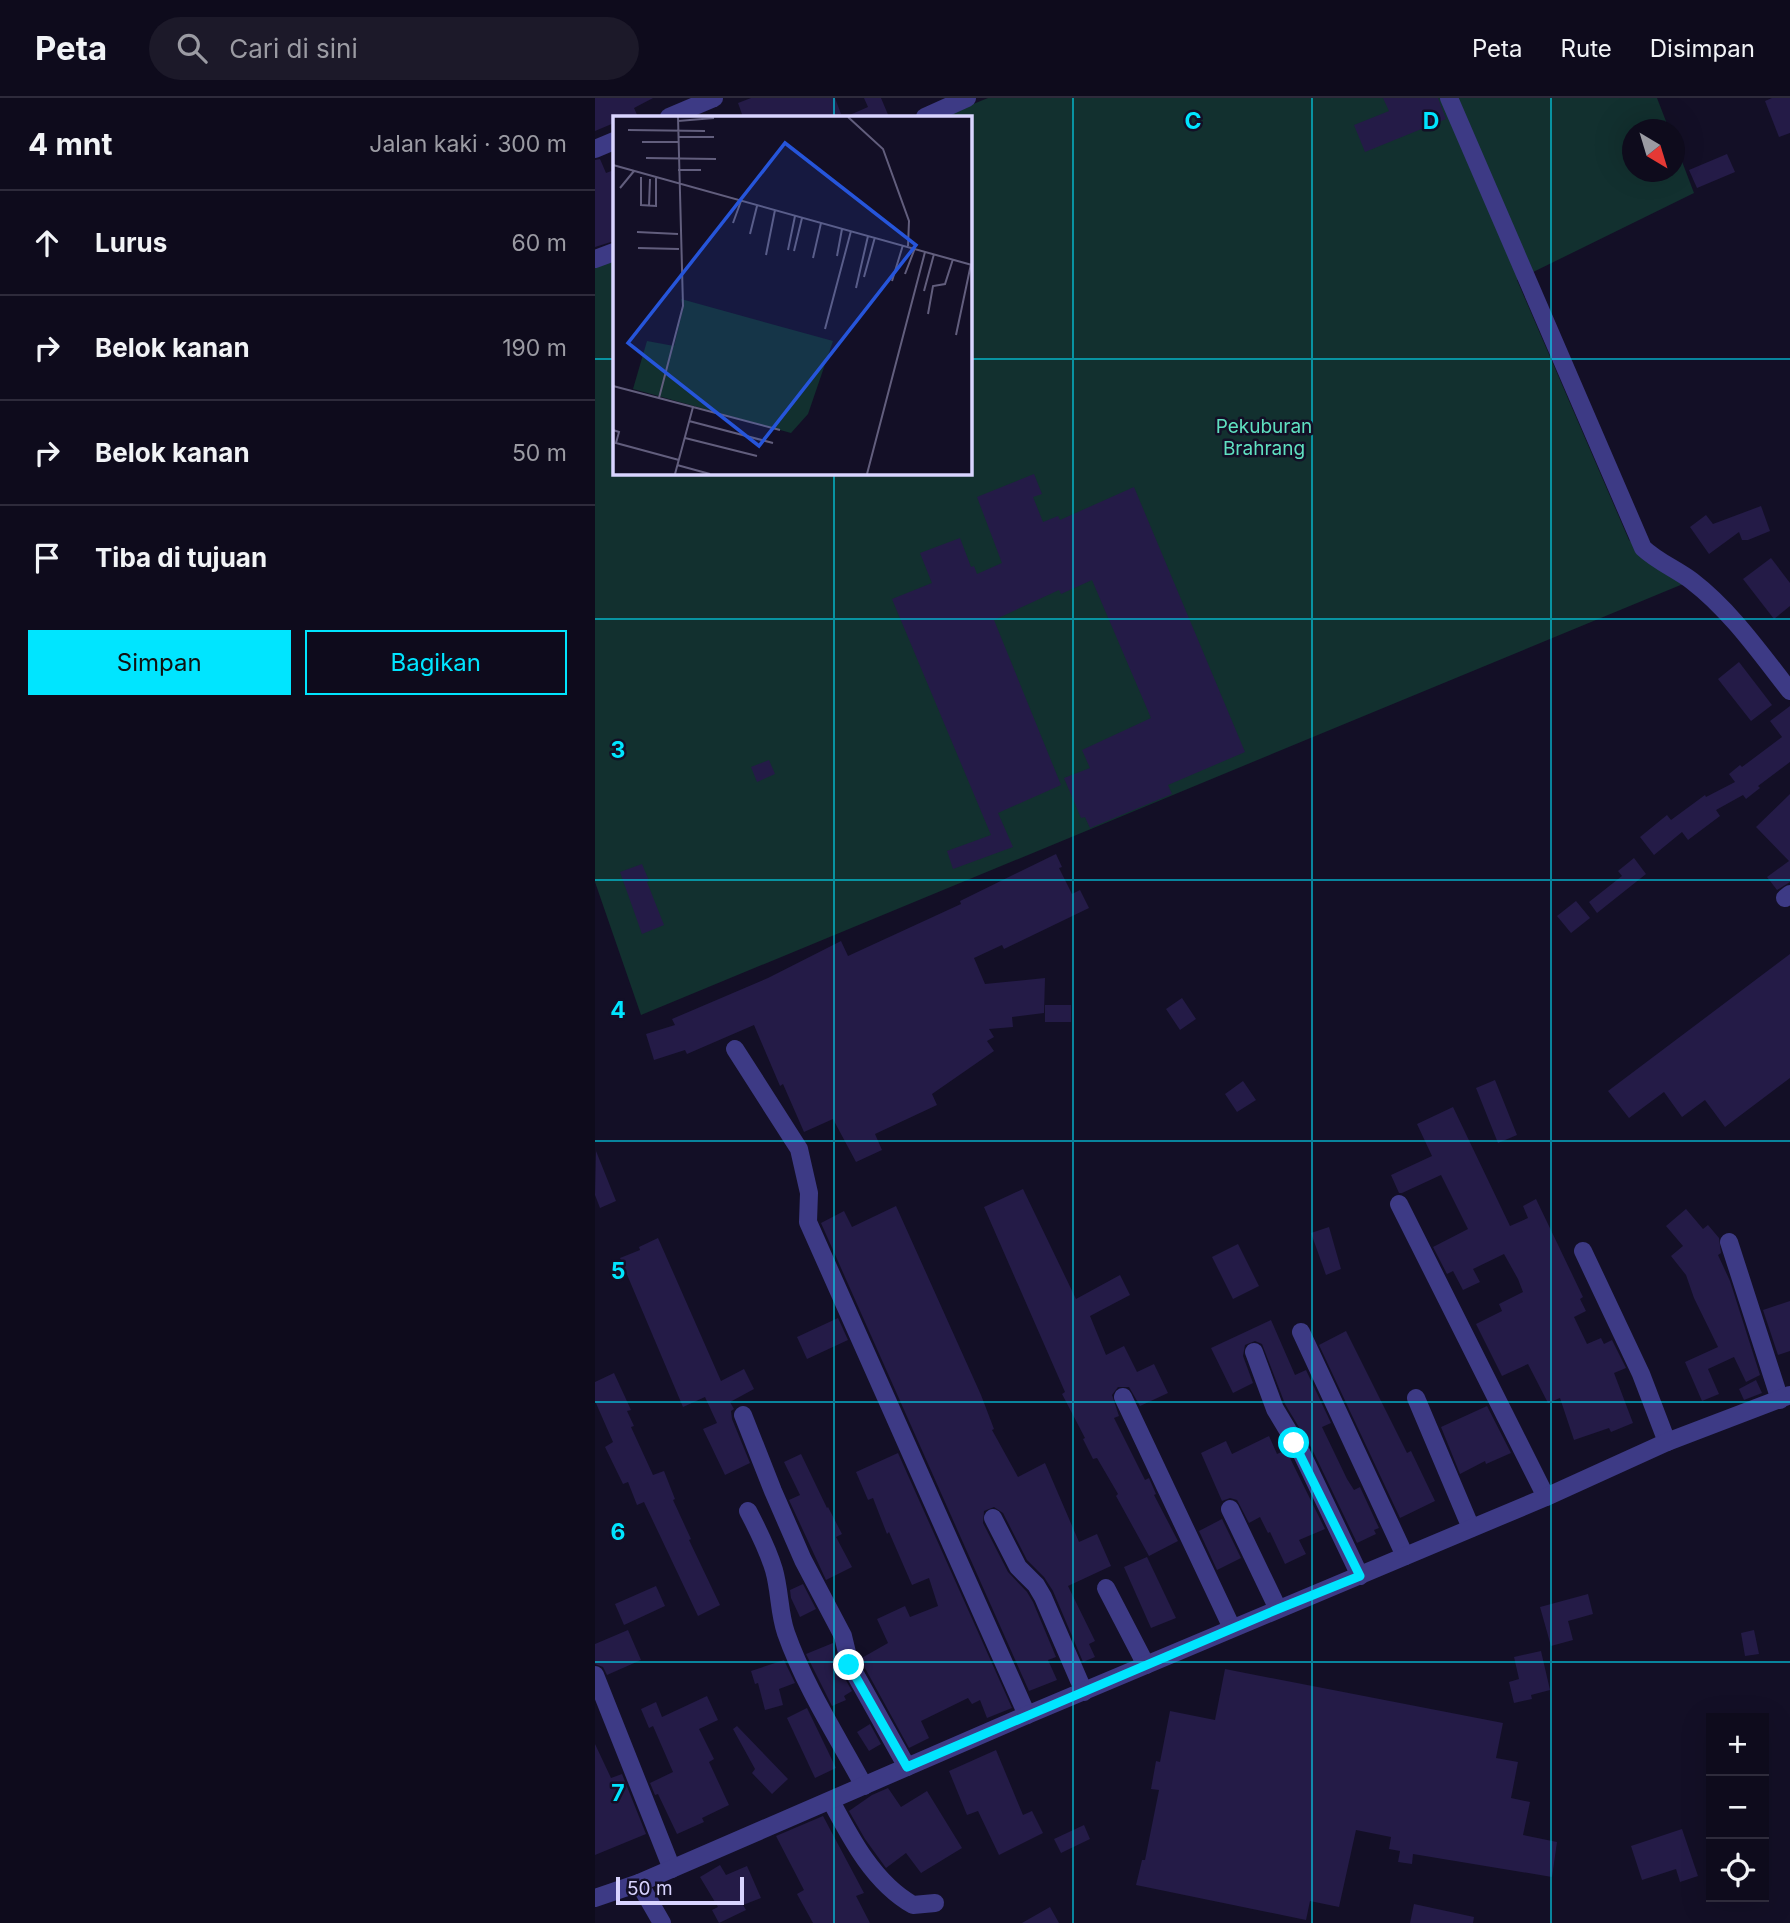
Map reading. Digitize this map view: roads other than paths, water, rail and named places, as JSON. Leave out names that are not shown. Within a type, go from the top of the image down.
[{"type":"street","points":[[671,116],[714,98]]},
{"type":"street","points":[[927,116],[967,98]]},
{"type":"street","points":[[1449,98],[1643,548],[1654,558],[1692,581],[1733,619],[1790,691]]},
{"type":"street","points":[[595,149],[613,141]]},
{"type":"street","points":[[595,259],[613,252]]},
{"type":"street","points":[[735,1049],[799,1149],[809,1193],[808,1222],[1027,1715]]},
{"type":"street","points":[[1399,1204],[1546,1497]]},
{"type":"street","points":[[595,1898],[672,1869],[1027,1715],[1546,1497],[1667,1442],[1785,1397],[1729,1242]]},
{"type":"street","points":[[1583,1251],[1640,1374],[1667,1442]]},
{"type":"street","points":[[1301,1332],[1405,1556]]},
{"type":"street","points":[[1254,1352],[1275,1409],[1301,1454],[1360,1576]]},
{"type":"street","points":[[1123,1397],[1232,1628]]},
{"type":"street","points":[[1416,1398],[1471,1528]]},
{"type":"street","points":[[743,1415],[803,1559],[843,1636],[849,1665],[907,1767]]},
{"type":"street","points":[[1230,1509],[1278,1609]]},
{"type":"street","points":[[748,1511],[775,1572],[782,1616],[794,1654],[828,1723],[846,1749],[864,1786]]},
{"type":"street","points":[[993,1518],[1018,1567],[1044,1597],[1084,1692]]},
{"type":"street","points":[[1106,1588],[1146,1665]]},
{"type":"street","points":[[595,1675],[672,1869]]},
{"type":"street","points":[[831,1801],[853,1844],[891,1889],[913,1905],[936,1903]]},
{"type":"street","points":[[639,1883],[662,1923]]},
{"type":"park label","name":"Pekuburan Brahrang","points":[[1264,437]]}]
